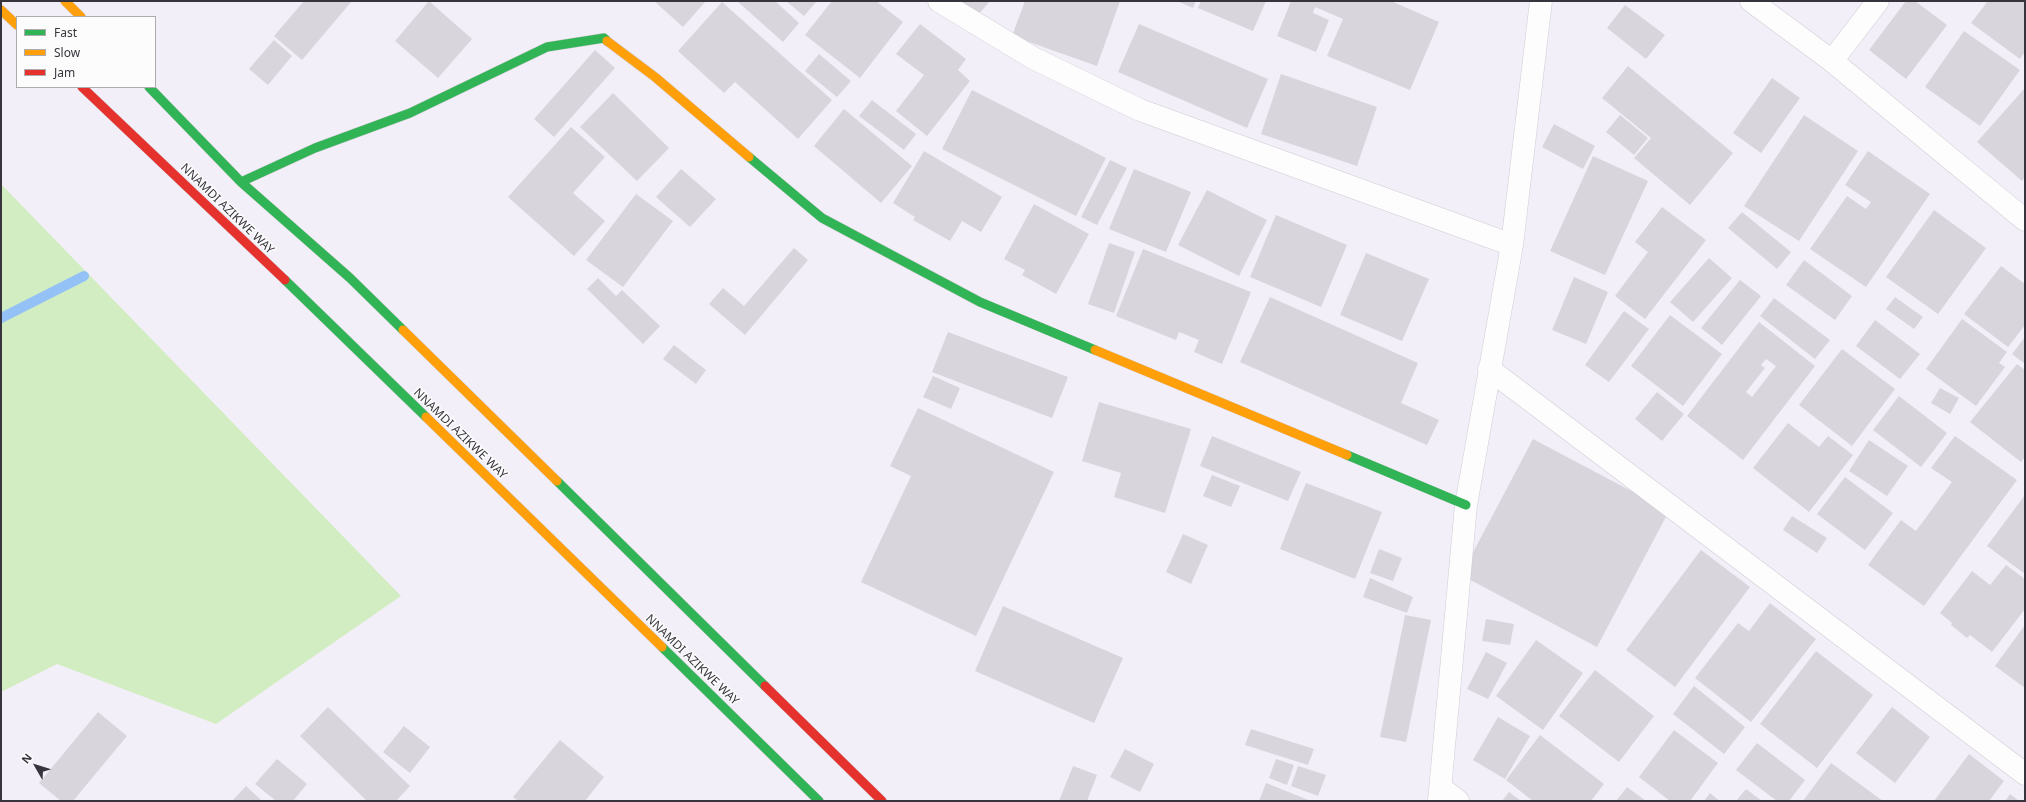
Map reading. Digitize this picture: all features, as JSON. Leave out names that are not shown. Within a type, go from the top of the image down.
[{"type":"main road","points":[[65,1],[80,16]]},
{"type":"main road","points":[[1,10],[16,24]]},
{"type":"main road","points":[[241,182],[315,148],[410,113],[547,47],[604,38],[655,77],[816,213],[829,222],[980,302],[1466,505]]},
{"type":"main road","name":"NNAMDI AZIKWE WAY","points":[[83,88],[323,317],[819,801]]},
{"type":"main road","points":[[150,88],[241,182],[350,278],[882,801]]},
{"type":"street","points":[[938,1],[1033,58],[1140,110],[1512,245]]},
{"type":"street","points":[[1751,1],[1832,61],[2025,220]]},
{"type":"street","points":[[1832,61],[1878,1]]},
{"type":"street","points":[[1458,801],[1440,794],[1466,505],[1512,245],[1537,2]]},
{"type":"street","points":[[1489,369],[2025,774]]},
{"type":"green space","points":[[1,184],[401,596],[216,724],[57,664],[1,692]]},
{"type":"building","points":[[304,1],[352,1],[302,60],[274,36]]},
{"type":"building","points":[[429,1],[472,39],[438,78],[395,41]]},
{"type":"building","points":[[654,1],[706,1],[683,27]]},
{"type":"building","points":[[737,1],[775,1],[799,23],[783,42]]},
{"type":"building","points":[[786,1],[817,1],[804,16]]},
{"type":"building","points":[[832,1],[876,1],[903,22],[860,78],[805,35]]},
{"type":"building","points":[[961,1],[990,1],[979,14]]},
{"type":"building","points":[[1025,1],[1120,1],[1097,66],[1012,36]]},
{"type":"building","points":[[1177,1],[1196,1],[1193,8]]},
{"type":"building","points":[[1201,1],[1266,1],[1253,31],[1198,8]]},
{"type":"building","points":[[1291,1],[1391,1],[1439,22],[1410,90],[1327,56],[1343,19],[1315,7],[1313,13],[1329,20],[1316,52],[1277,36]]},
{"type":"building","points":[[1906,1],[1915,1],[1947,25],[1906,79],[1869,50]]},
{"type":"building","points":[[1988,1],[2025,1],[2025,52],[2020,59],[1971,23]]},
{"type":"building","points":[[722,2],[832,100],[798,139],[735,82],[724,93],[678,51]]},
{"type":"building","points":[[1625,5],[1665,35],[1646,59],[1607,28]]},
{"type":"building","points":[[920,24],[966,59],[958,70],[970,81],[927,136],[896,111],[924,75],[896,54]]},
{"type":"building","points":[[1139,24],[1268,79],[1247,128],[1118,72]]},
{"type":"building","points":[[1964,31],[2020,70],[1980,126],[1925,87]]},
{"type":"building","points":[[274,40],[292,56],[268,85],[249,69]]},
{"type":"building","points":[[595,50],[615,68],[554,137],[534,119]]},
{"type":"building","points":[[819,54],[851,81],[837,97],[805,71]]},
{"type":"building","points":[[1628,66],[1733,153],[1690,205],[1634,158],[1651,138],[1602,98]]},
{"type":"building","points":[[1281,74],[1377,107],[1357,166],[1261,134]]},
{"type":"building","points":[[1772,78],[1800,98],[1761,153],[1733,133]]},
{"type":"building","points":[[2024,89],[2025,177],[2022,181],[1977,142]]},
{"type":"building","points":[[972,90],[1106,158],[1076,216],[942,149]]},
{"type":"building","points":[[613,93],[669,148],[637,181],[580,127]]},
{"type":"building","points":[[872,100],[916,134],[904,150],[859,116]]},
{"type":"building","points":[[844,109],[912,166],[881,203],[814,146]]},
{"type":"building","points":[[1620,115],[1648,138],[1634,155],[1606,132]]},
{"type":"building","points":[[1804,115],[1858,151],[1799,241],[1744,206]]},
{"type":"building","points":[[1554,124],[1595,146],[1583,169],[1542,147]]},
{"type":"building","points":[[571,127],[605,157],[573,193],[605,221],[574,256],[508,197]]},
{"type":"building","points":[[924,151],[1002,197],[981,232],[962,221],[950,241],[913,220],[915,217],[893,203]]},
{"type":"building","points":[[1868,151],[1930,194],[1866,287],[1810,249],[1847,196],[1866,209],[1871,202],[1845,185]]},
{"type":"building","points":[[1593,156],[1648,181],[1605,275],[1550,251]]},
{"type":"building","points":[[1110,160],[1127,168],[1097,225],[1081,217]]},
{"type":"building","points":[[681,169],[716,199],[690,227],[656,197]]},
{"type":"building","points":[[1134,169],[1191,192],[1166,252],[1109,229]]},
{"type":"building","points":[[1207,190],[1267,220],[1239,276],[1178,245]]},
{"type":"building","points":[[636,194],[673,221],[623,287],[586,260]]},
{"type":"building","points":[[1034,204],[1089,234],[1056,294],[1022,275],[1025,270],[1004,259]]},
{"type":"building","points":[[1662,207],[1706,240],[1645,319],[1615,296],[1648,252],[1635,242]]},
{"type":"building","points":[[1934,210],[1986,248],[1938,314],[1886,277]]},
{"type":"building","points":[[1742,212],[1791,252],[1777,269],[1728,228]]},
{"type":"building","points":[[1276,215],[1347,245],[1321,307],[1250,277]]},
{"type":"building","points":[[1109,243],[1135,252],[1114,313],[1088,304]]},
{"type":"building","points":[[794,248],[808,260],[745,335],[709,304],[723,288],[744,306]]},
{"type":"building","points":[[1143,249],[1251,292],[1222,364],[1194,352],[1199,340],[1179,332],[1176,340],[1116,316]]},
{"type":"building","points":[[1366,253],[1429,279],[1402,341],[1340,315]]},
{"type":"building","points":[[1709,258],[1732,278],[1693,322],[1670,302]]},
{"type":"building","points":[[1804,260],[1852,296],[1835,320],[1786,285]]},
{"type":"building","points":[[2001,266],[2025,284],[2025,325],[2008,347],[1964,314]]},
{"type":"building","points":[[1574,277],[1608,292],[1586,344],[1552,330]]},
{"type":"building","points":[[598,278],[616,296],[622,290],[660,326],[643,344],[587,289]]},
{"type":"building","points":[[1740,280],[1761,296],[1722,345],[1701,328]]},
{"type":"building","points":[[1270,297],[1418,363],[1401,403],[1439,420],[1427,445],[1240,362]]},
{"type":"building","points":[[1895,297],[1923,317],[1914,329],[1886,309]]},
{"type":"building","points":[[1774,298],[1830,340],[1815,359],[1760,316]]},
{"type":"building","points":[[1624,311],[1649,329],[1609,382],[1585,365]]},
{"type":"building","points":[[1670,315],[1722,354],[1683,406],[1631,366]]},
{"type":"building","points":[[1962,319],[2007,352],[1999,363],[2005,367],[1976,406],[1926,369]]},
{"type":"building","points":[[1875,320],[1920,354],[1900,379],[1856,346]]},
{"type":"building","points":[[1759,322],[1815,366],[1743,460],[1687,416]],"holes":[[[1766,359],[1776,366],[1752,397],[1746,392],[1765,368],[1761,365]]]},
{"type":"building","points":[[948,332],[1068,377],[1052,418],[932,372]]},
{"type":"building","points":[[2025,337],[2025,364],[2012,354]]},
{"type":"building","points":[[674,345],[706,370],[696,384],[663,359]]},
{"type":"building","points":[[1842,349],[1895,389],[1852,446],[1799,405]]},
{"type":"building","points":[[2017,364],[2025,370],[2025,457],[2021,462],[1970,422]]},
{"type":"building","points":[[933,376],[960,388],[951,409],[923,397]]},
{"type":"building","points":[[1940,388],[1959,398],[1950,414],[1931,403]]},
{"type":"building","points":[[1657,392],[1684,414],[1662,441],[1635,419]]},
{"type":"building","points":[[1899,396],[1947,433],[1921,467],[1873,430]]},
{"type":"building","points":[[1099,402],[1191,429],[1165,513],[1114,497],[1121,473],[1082,461]]},
{"type":"building","points":[[918,408],[1054,472],[976,636],[861,582],[911,476],[890,466]]},
{"type":"building","points":[[1788,423],[1819,447],[1828,436],[1853,455],[1809,512],[1753,468]]},
{"type":"building","points":[[1212,436],[1301,472],[1288,501],[1200,466]]},
{"type":"building","points":[[1955,436],[2017,480],[1924,606],[1868,565],[1901,520],[1916,531],[1952,482],[1931,468]]},
{"type":"building","points":[[1533,439],[1669,511],[1597,647],[1461,575]]},
{"type":"building","points":[[1869,440],[1908,466],[1887,496],[1849,471]]},
{"type":"building","points":[[1212,475],[1240,486],[1231,507],[1203,496]]},
{"type":"building","points":[[1845,477],[1893,513],[1865,550],[1817,514]]},
{"type":"building","points":[[1306,483],[1382,512],[1355,579],[1280,549]]},
{"type":"building","points":[[2025,495],[2025,574],[1987,546]]},
{"type":"building","points":[[1792,516],[1827,538],[1817,553],[1783,530]]},
{"type":"building","points":[[1183,534],[1208,545],[1191,584],[1166,572]]},
{"type":"building","points":[[1379,549],[1402,558],[1393,581],[1370,573]]},
{"type":"building","points":[[1701,550],[1750,587],[1675,687],[1626,650]]},
{"type":"building","points":[[2006,565],[2025,579],[2025,609],[1992,652],[1970,635],[1967,638],[1951,625],[1952,623],[1940,613],[1972,571],[1990,585]]},
{"type":"building","points":[[1370,578],[1413,597],[1407,613],[1363,597]]},
{"type":"building","points":[[1770,603],[1816,639],[1751,722],[1695,678],[1738,623],[1749,631]]},
{"type":"building","points":[[1003,606],[1123,658],[1094,723],[975,671]]},
{"type":"building","points":[[1405,615],[1431,620],[1406,742],[1380,737]]},
{"type":"building","points":[[1486,619],[1514,624],[1510,645],[1482,641]]},
{"type":"building","points":[[2025,625],[2025,688],[1995,666]]},
{"type":"building","points":[[1536,640],[1583,673],[1543,730],[1496,696]]},
{"type":"building","points":[[1816,651],[1873,695],[1817,768],[1760,724]]},
{"type":"building","points":[[1486,652],[1507,663],[1488,699],[1467,689]]},
{"type":"building","points":[[1595,670],[1654,716],[1619,762],[1559,716]]},
{"type":"building","points":[[1694,686],[1745,727],[1724,754],[1673,714]]},
{"type":"building","points":[[328,707],[410,786],[396,801],[367,801],[300,736]]},
{"type":"building","points":[[1892,707],[1930,737],[1895,783],[1856,753]]},
{"type":"building","points":[[98,712],[127,736],[73,801],[61,801],[39,783]]},
{"type":"building","points":[[1498,717],[1530,736],[1505,779],[1473,760]]},
{"type":"building","points":[[404,726],[430,747],[410,773],[383,752]]},
{"type":"building","points":[[1251,729],[1314,749],[1308,765],[1245,745]]},
{"type":"building","points":[[1674,730],[1718,763],[1690,801],[1670,801],[1639,777]]},
{"type":"building","points":[[1540,735],[1604,784],[1591,801],[1533,801],[1506,780]]},
{"type":"building","points":[[560,740],[604,777],[585,801],[518,801],[513,797]]},
{"type":"building","points":[[1757,743],[1805,780],[1789,801],[1777,801],[1736,770]]},
{"type":"building","points":[[1125,749],[1154,764],[1140,792],[1110,777]]},
{"type":"building","points":[[1969,754],[2004,781],[1989,801],[1934,801]]},
{"type":"building","points":[[277,759],[307,784],[293,801],[276,801],[255,784]]},
{"type":"building","points":[[1276,759],[1294,765],[1287,785],[1269,778]]},
{"type":"building","points":[[1831,763],[1883,801],[1803,801]]},
{"type":"building","points":[[1073,766],[1097,775],[1087,801],[1059,801]]},
{"type":"building","points":[[1298,766],[1326,775],[1318,796],[1291,786]]},
{"type":"building","points":[[1266,783],[1311,801],[1259,801]]},
{"type":"building","points":[[246,786],[262,801],[232,801]]},
{"type":"building","points":[[1627,787],[1646,801],[1616,801]]},
{"type":"building","points":[[1746,789],[1762,801],[1736,801]]},
{"type":"building","points":[[1509,792],[1521,801],[1502,801]]},
{"type":"building","points":[[1710,793],[1720,801],[1704,801]]},
{"type":"building","points":[[2010,794],[2019,801],[2005,801]]},
{"type":"waterway","points":[[1,318],[84,276]]},
{"type":"traffic: fast","points":[[241,182],[315,148],[410,113],[547,47],[604,38],[607,41]]},
{"type":"traffic: fast","points":[[150,88],[241,182],[350,278],[403,330]]},
{"type":"traffic: fast","points":[[749,157],[822,218],[980,302],[1095,350]]},
{"type":"traffic: fast","points":[[285,280],[426,417]]},
{"type":"traffic: fast","points":[[1347,455],[1466,505]]},
{"type":"traffic: fast","points":[[557,481],[765,686]]},
{"type":"traffic: fast","points":[[662,647],[819,801]]},
{"type":"traffic: slow","points":[[65,1],[80,16]]},
{"type":"traffic: slow","points":[[1,10],[16,24]]},
{"type":"traffic: slow","points":[[607,41],[655,77],[749,157]]},
{"type":"traffic: slow","points":[[403,330],[557,481]]},
{"type":"traffic: slow","points":[[1095,350],[1347,455]]},
{"type":"traffic: slow","points":[[426,417],[662,647]]},
{"type":"traffic: jam","points":[[83,88],[285,280]]},
{"type":"traffic: jam","points":[[765,686],[882,801]]}]
